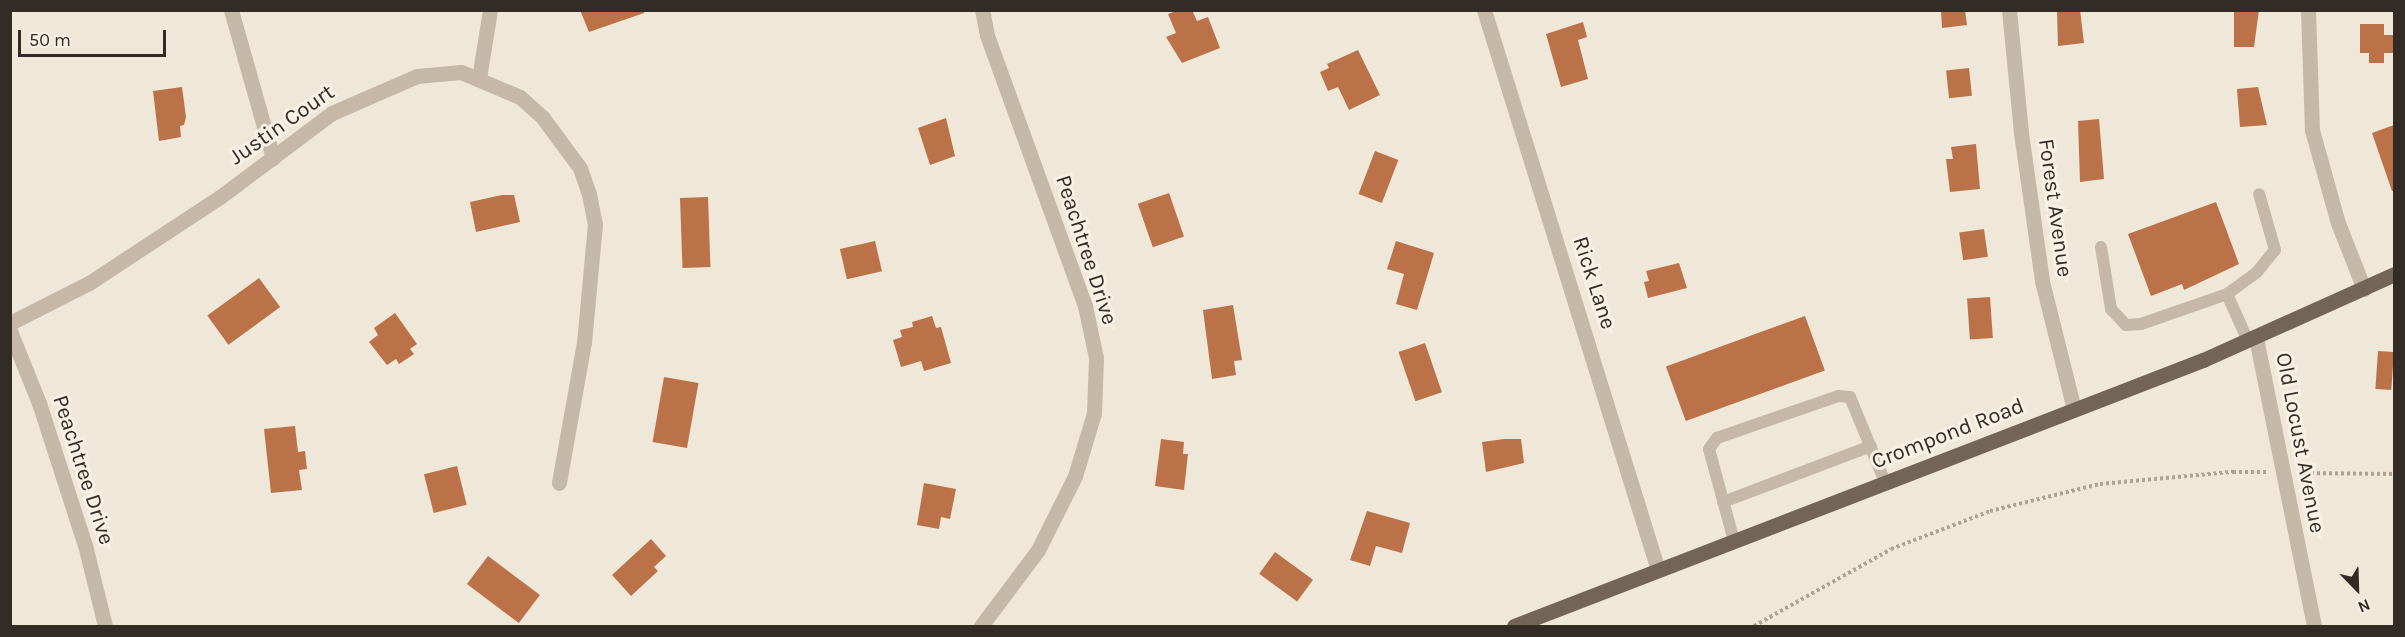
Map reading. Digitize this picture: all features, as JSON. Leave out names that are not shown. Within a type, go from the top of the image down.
[{"type":"main road","name":"Crompond Road","points":[[1514,627],[2252,340],[2394,274]]},
{"type":"street","points":[[231,10],[273,158]]},
{"type":"street","points":[[479,78],[490,10]]},
{"type":"street","name":"Peachtree Drive","points":[[981,627],[1038,550],[1075,476],[1094,414],[1096,358],[1085,306],[987,35],[982,10]]},
{"type":"street","name":"Rick Lane","points":[[1484,10],[1658,570]]},
{"type":"street","name":"Forest Avenue","points":[[2009,10],[2021,133],[2042,281],[2074,409]]},
{"type":"street","points":[[2308,10],[2312,130],[2338,223],[2364,289]]},
{"type":"street","name":"Justin Court","points":[[10,323],[88,283],[273,158],[332,112],[417,76],[461,72],[520,97],[543,118],[580,168],[589,194],[595,224],[584,342],[559,483]]},
{"type":"street","name":"Peachtree Drive","points":[[10,331],[39,403],[81,534],[105,627]]},
{"type":"street","name":"Old Locust Avenue","points":[[2252,340],[2283,472],[2312,626]]},
{"type":"lane","points":[[2101,247],[2111,309],[2126,325],[2141,324],[2227,294],[2257,272],[2275,250],[2259,194]]},
{"type":"lane","points":[[2227,294],[2252,340]]},
{"type":"lane","points":[[1734,541],[1709,449],[1717,438],[1838,396],[1850,397],[1855,404],[1885,482]]},
{"type":"lane","points":[[1723,502],[1872,446]]},
{"type":"path","points":[[1754,627],[1891,549],[1989,511],[2100,484],[2233,472],[2394,474]]},
{"type":"building","points":[[580,10],[644,10],[644,13],[589,32]]},
{"type":"building","points":[[1179,10],[1192,10],[1197,21],[1208,17],[1220,48],[1182,63],[1166,37],[1176,33],[1168,14]]},
{"type":"building","points":[[1941,10],[1965,10],[1967,25],[1942,28]]},
{"type":"building","points":[[2057,10],[2080,10],[2084,43],[2058,46]]},
{"type":"building","points":[[2234,10],[2259,10],[2254,47],[2234,47]]},
{"type":"building","points":[[1583,22],[1587,37],[1578,40],[1588,79],[1561,87],[1546,34]]},
{"type":"building","points":[[2360,24],[2384,24],[2384,35],[2394,35],[2394,53],[2384,53],[2384,63],[2369,63],[2369,53],[2360,53]]},
{"type":"building","points":[[1358,50],[1380,95],[1349,110],[1338,87],[1328,91],[1320,72],[1329,68],[1327,64]]},
{"type":"building","points":[[1969,68],[1972,96],[1949,98],[1946,70]]},
{"type":"building","points":[[182,87],[186,117],[184,125],[180,126],[181,137],[159,141],[153,91]]},
{"type":"building","points":[[2258,87],[2267,125],[2240,127],[2237,89]]},
{"type":"building","points":[[946,118],[955,156],[930,165],[918,128]]},
{"type":"building","points":[[2099,119],[2104,179],[2080,182],[2078,121]]},
{"type":"building","points":[[2394,125],[2394,191],[2392,191],[2372,133]]},
{"type":"building","points":[[1976,144],[1980,189],[1950,192],[1946,159],[1953,159],[1951,147]]},
{"type":"building","points":[[1375,151],[1398,160],[1382,203],[1359,194]]},
{"type":"building","points":[[1169,193],[1184,236],[1153,247],[1138,204]]},
{"type":"building","points":[[502,195],[514,195],[520,222],[476,232],[470,202]]},
{"type":"building","points":[[708,197],[710,267],[682,268],[680,198]]},
{"type":"building","points":[[2216,202],[2239,264],[2184,290],[2182,284],[2151,296],[2128,234]]},
{"type":"building","points":[[1984,229],[1988,257],[1963,260],[1959,232]]},
{"type":"building","points":[[875,241],[882,271],[847,279],[840,249]]},
{"type":"building","points":[[1396,241],[1434,253],[1417,310],[1396,304],[1404,274],[1387,269]]},
{"type":"building","points":[[1679,263],[1687,288],[1648,298],[1644,282],[1649,281],[1646,271]]},
{"type":"building","points":[[259,278],[280,307],[228,345],[207,316]]},
{"type":"building","points":[[1990,297],[1993,338],[1970,340],[1967,299]]},
{"type":"building","points":[[1233,305],[1242,360],[1234,361],[1236,375],[1212,379],[1203,310]]},
{"type":"building","points":[[395,313],[417,344],[410,349],[414,354],[399,364],[396,359],[387,365],[369,342],[378,335],[374,328]]},
{"type":"building","points":[[932,316],[936,328],[941,327],[951,363],[924,371],[921,361],[901,367],[893,340],[902,337],[900,330],[913,327],[912,322]]},
{"type":"building","points":[[1805,316],[1825,371],[1686,421],[1666,367]]},
{"type":"building","points":[[1425,343],[1442,392],[1415,401],[1399,352]]},
{"type":"building","points":[[2378,351],[2394,352],[2391,390],[2375,389]]},
{"type":"building","points":[[664,377],[698,383],[687,448],[653,442]]},
{"type":"building","points":[[295,426],[298,452],[305,451],[307,469],[299,470],[302,490],[271,493],[264,429]]},
{"type":"building","points":[[1161,439],[1184,442],[1183,454],[1188,454],[1184,490],[1155,486]]},
{"type":"building","points":[[1521,439],[1524,463],[1486,472],[1482,442]]},
{"type":"building","points":[[457,466],[467,505],[434,513],[424,474]]},
{"type":"building","points":[[924,483],[956,489],[950,519],[941,517],[939,529],[917,525]]},
{"type":"building","points":[[1367,511],[1410,523],[1402,553],[1376,546],[1370,566],[1350,560]]},
{"type":"building","points":[[651,539],[666,556],[654,567],[658,571],[631,596],[612,575]]},
{"type":"building","points":[[1275,552],[1313,580],[1297,601],[1259,574]]},
{"type":"building","points":[[488,556],[540,595],[519,623],[467,584]]}]
